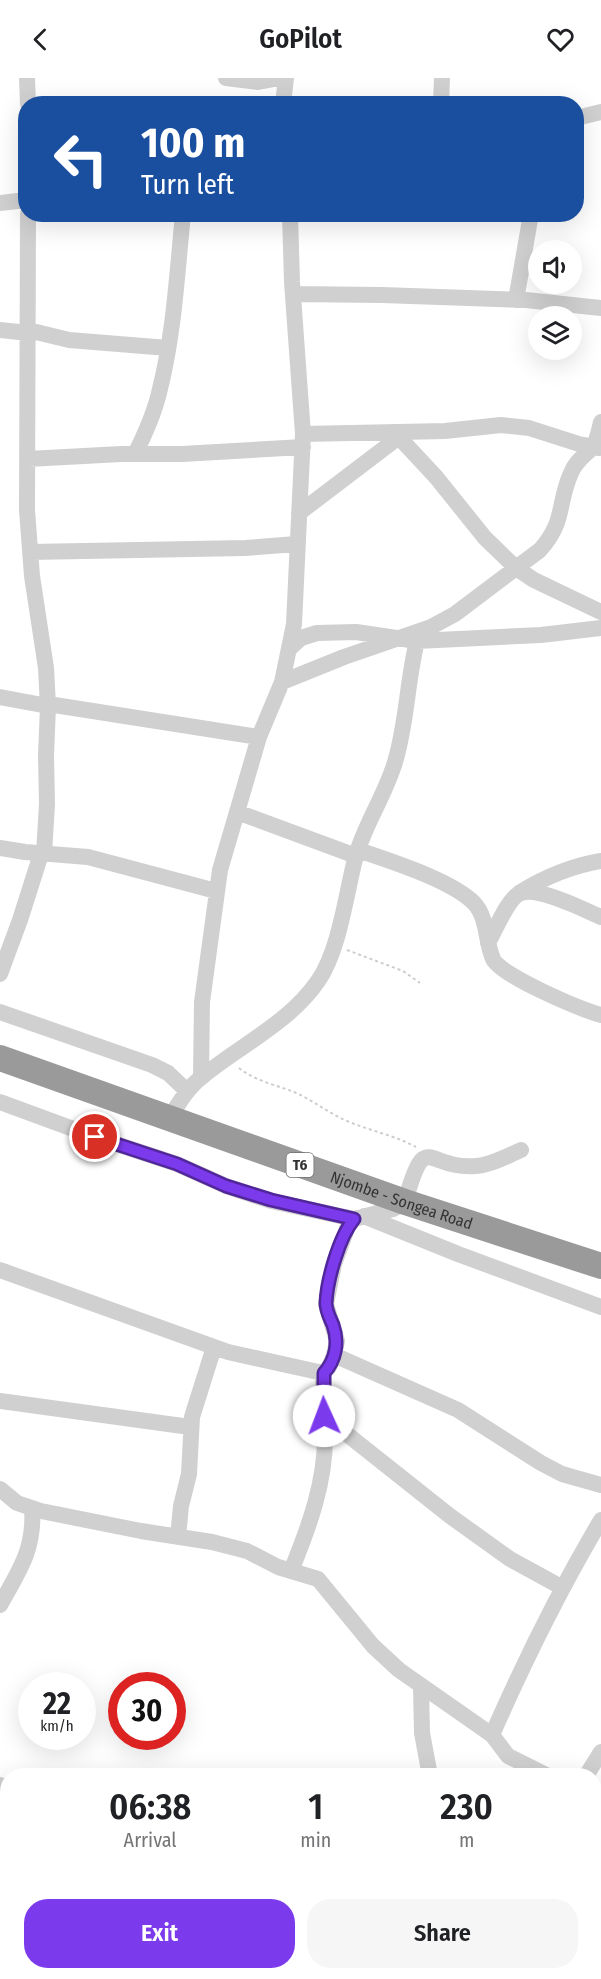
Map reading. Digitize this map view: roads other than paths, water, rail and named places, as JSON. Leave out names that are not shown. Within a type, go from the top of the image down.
[{"type":"highway","name":"Njombe - Songea Road","points":[[0,1058],[405,1202],[601,1266]]},
{"type":"street","points":[[27,78],[28,96]]},
{"type":"street","points":[[226,78],[258,82],[280,78]]},
{"type":"street","points":[[284,96],[286,78]]},
{"type":"street","points":[[441,96],[442,78]]},
{"type":"street","points":[[584,116],[601,112]]},
{"type":"street","points":[[0,202],[18,201]]},
{"type":"street","points":[[0,974],[43,854],[48,804],[46,668],[30,552],[27,510],[28,222]]},
{"type":"street","points":[[135,454],[159,394],[173,316],[182,222]]},
{"type":"street","points":[[201,1076],[202,1002],[223,854],[259,736],[282,682],[294,624],[303,441],[290,222]]},
{"type":"street","points":[[516,300],[530,222]]},
{"type":"street","points":[[293,294],[516,300],[601,308]]},
{"type":"street","points":[[0,330],[28,331],[69,340],[168,348]]},
{"type":"street","points":[[282,682],[344,657],[409,640],[455,614],[540,550],[549,539],[561,513],[571,471],[582,456],[597,447],[601,422]]},
{"type":"street","points":[[28,459],[182,454],[303,441],[501,425],[516,426],[597,447]]},
{"type":"street","points":[[299,513],[397,435]]},
{"type":"street","points":[[397,435],[436,477],[485,538],[516,568],[534,580],[601,612]]},
{"type":"street","points":[[30,552],[245,548],[297,544]]},
{"type":"street","points":[[290,648],[302,638],[317,633],[356,632],[409,640],[541,635],[601,628]]},
{"type":"street","points":[[169,1119],[187,1091],[201,1076],[284,1019],[320,980],[333,946],[357,853],[395,760],[406,710],[409,640]]},
{"type":"street","points":[[0,697],[259,736]]},
{"type":"street","points":[[237,812],[419,872],[467,897],[478,909],[486,929],[492,957],[503,970],[571,1005],[601,1015]]},
{"type":"street","points":[[0,848],[111,861],[216,891]]},
{"type":"street","points":[[488,943],[518,894],[541,879],[564,870],[601,861]]},
{"type":"street","points":[[518,894],[527,891],[556,898],[601,917]]},
{"type":"street","points":[[0,1012],[152,1065],[168,1074],[187,1091]]},
{"type":"street","points":[[0,1102],[177,1164],[226,1186],[260,1197],[358,1217],[601,1307]]},
{"type":"street","points":[[291,1571],[318,1494],[325,1434],[324,1373],[334,1355],[337,1341],[326,1304],[334,1264],[348,1226],[358,1217],[393,1209],[405,1202],[417,1163],[423,1157],[429,1156],[453,1164],[477,1166],[521,1150]]},
{"type":"street","points":[[0,1270],[228,1353],[324,1373]]},
{"type":"street","points":[[178,1537],[181,1506],[189,1474],[190,1427],[214,1347]]},
{"type":"street","points":[[334,1355],[458,1410],[562,1474],[601,1485]]},
{"type":"street","points":[[0,1401],[190,1427]]},
{"type":"street","points":[[324,1416],[450,1516],[510,1559],[563,1588]]},
{"type":"street","points":[[0,1489],[17,1503],[32,1508],[141,1532],[212,1542],[247,1551],[291,1571],[318,1579],[373,1646],[399,1670],[492,1735],[508,1756],[532,1768]]},
{"type":"street","points":[[0,1605],[32,1541],[32,1508]]},
{"type":"street","points":[[492,1735],[516,1679],[579,1555],[601,1520]]},
{"type":"street","points":[[421,1687],[422,1733],[429,1768]]},
{"type":"street","points":[[591,1768],[601,1752]]}]
